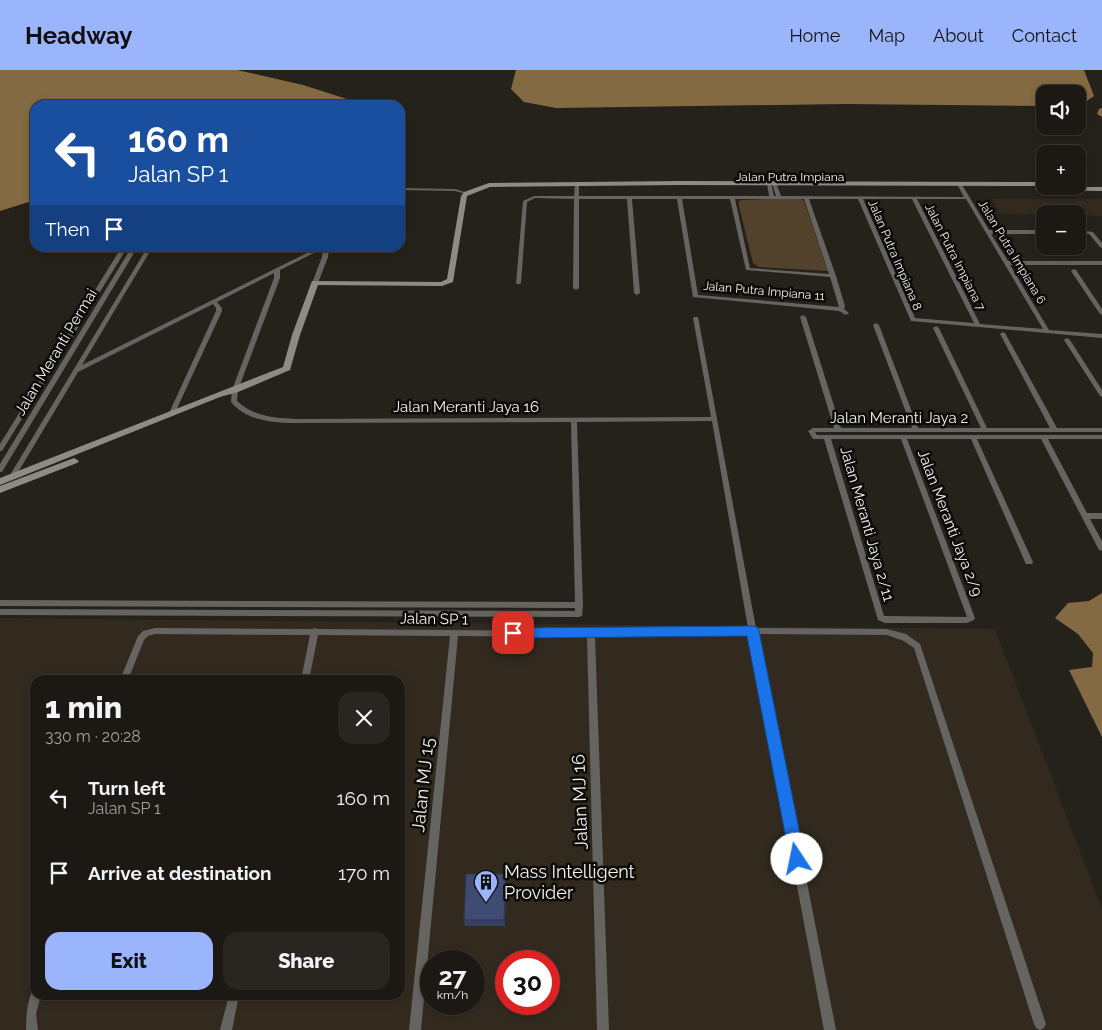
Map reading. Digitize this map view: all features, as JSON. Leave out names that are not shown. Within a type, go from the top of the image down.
[{"type":"street","name":"Jalan Putra Impiana","points":[[961,186],[1036,184]]},
{"type":"street","points":[[1086,184],[1102,184]]},
{"type":"street","name":"Jalan Putra Impiana","points":[[466,193],[489,185],[961,186],[1102,189]]},
{"type":"street","name":"Jalan Putra Impiana","points":[[478,189],[577,185]]},
{"type":"street","points":[[576,288],[577,185]]},
{"type":"street","points":[[772,186],[778,198]]},
{"type":"street","points":[[772,186],[772,198]]},
{"type":"street","name":"Jalan Putra Impiana 6","points":[[961,186],[1047,331]]},
{"type":"street","points":[[315,283],[442,284],[450,280],[462,206],[466,193],[455,190],[405,190]]},
{"type":"street","points":[[518,283],[525,201],[534,197],[968,198]]},
{"type":"street","points":[[629,197],[636,293]]},
{"type":"street","name":"Jalan Putra Impiana 11","points":[[679,197],[695,296],[841,309]]},
{"type":"street","points":[[732,198],[748,269],[832,276]]},
{"type":"street","points":[[806,198],[842,306],[841,309],[846,314]]},
{"type":"street","name":"Jalan Putra Impiana 8","points":[[860,198],[913,320],[978,326]]},
{"type":"street","name":"Jalan Putra Impiana 7","points":[[914,198],[978,326]]},
{"type":"street","points":[[988,232],[1036,232]]},
{"type":"street","points":[[1086,233],[1091,233],[1102,246]]},
{"type":"street","name":"Jalan Meranti Permai","points":[[0,449],[122,252]]},
{"type":"street","name":"Jalan Meranti Permai","points":[[0,470],[132,252]]},
{"type":"street","points":[[12,477],[147,252]]},
{"type":"street","points":[[75,372],[312,252]]},
{"type":"street","points":[[0,482],[287,368],[296,335],[326,252]]},
{"type":"street","points":[[1007,263],[1102,263]]},
{"type":"street","points":[[0,490],[227,398],[235,390],[277,278],[277,270]]},
{"type":"street","points":[[1074,272],[1102,313]]},
{"type":"street","points":[[172,413],[219,311],[214,302]]},
{"type":"street","points":[[803,317],[838,430]]},
{"type":"street","points":[[696,318],[753,631],[830,1030]]},
{"type":"street","points":[[978,326],[1102,336]]},
{"type":"street","points":[[876,328],[916,430]]},
{"type":"street","points":[[936,328],[985,430]]},
{"type":"street","points":[[1003,334],[1055,430]]},
{"type":"street","points":[[1067,340],[1102,395]]},
{"type":"street","name":"Jalan Meranti Jaya 16","points":[[235,390],[234,402],[241,410],[267,419],[297,421],[714,419]]},
{"type":"street","points":[[574,421],[579,609]]},
{"type":"street","name":"Jalan Meranti Jaya 2","points":[[1102,430],[1055,430],[1022,434],[973,437],[815,437],[812,436],[811,431],[985,430],[1022,434],[1043,437],[1102,438]]},
{"type":"street","name":"Jalan Meranti Jaya 2/11","points":[[827,437],[881,618],[885,620],[967,620],[971,618]]},
{"type":"street","name":"Jalan Meranti Jaya 2/9","points":[[903,437],[971,618]]},
{"type":"street","points":[[973,437],[1029,562]]},
{"type":"street","points":[[1043,437],[1102,548]]},
{"type":"street","points":[[1085,516],[1102,516]]},
{"type":"street","points":[[0,603],[579,609]]},
{"type":"street","points":[[0,612],[579,609]]},
{"type":"street","name":"Jalan SP 1","points":[[126,675],[141,638],[146,633],[155,631],[591,634],[753,631],[887,632],[910,639],[917,646],[1040,1024]]},
{"type":"street","points":[[305,675],[315,631]]},
{"type":"street","name":"Jalan MJ 15","points":[[415,1030],[454,633]]},
{"type":"street","name":"Jalan MJ 16","points":[[591,634],[603,1030]]},
{"type":"street","points":[[32,1030],[31,1014],[35,1000]]},
{"type":"street","points":[[226,1030],[233,1000]]},
{"type":"shaded area","points":[[0,70],[237,70],[303,85],[350,100],[30,100],[30,202],[0,211]]},
{"type":"shaded area","points":[[516,70],[1084,70],[1094,96],[1086,102],[1086,85],[1036,85],[1036,106],[844,104],[556,108],[524,102],[511,89]]},
{"type":"shaded area","points":[[799,198],[804,201],[828,271],[759,267],[753,263],[738,202],[741,200]]},
{"type":"shaded area","points":[[992,199],[1102,199],[1102,216],[1086,216],[1086,205],[1036,205],[1036,215],[1000,214]]},
{"type":"shaded area","points":[[1102,593],[1102,737],[1069,670],[1092,667],[1093,653],[1078,634],[1055,618],[1068,603],[1089,601]]},
{"type":"shaded area","points":[[0,618],[995,629],[1102,909],[1102,1030],[0,1030]]},
{"type":"building","name":"Mass Intelligent Provider","points":[[466,874],[506,874],[504,920],[464,920]]},
{"type":"place","name":"Mass Intelligent Provider","points":[[486,903]]},
{"type":"route","points":[[513,633],[591,634],[753,631],[797,859]]}]
